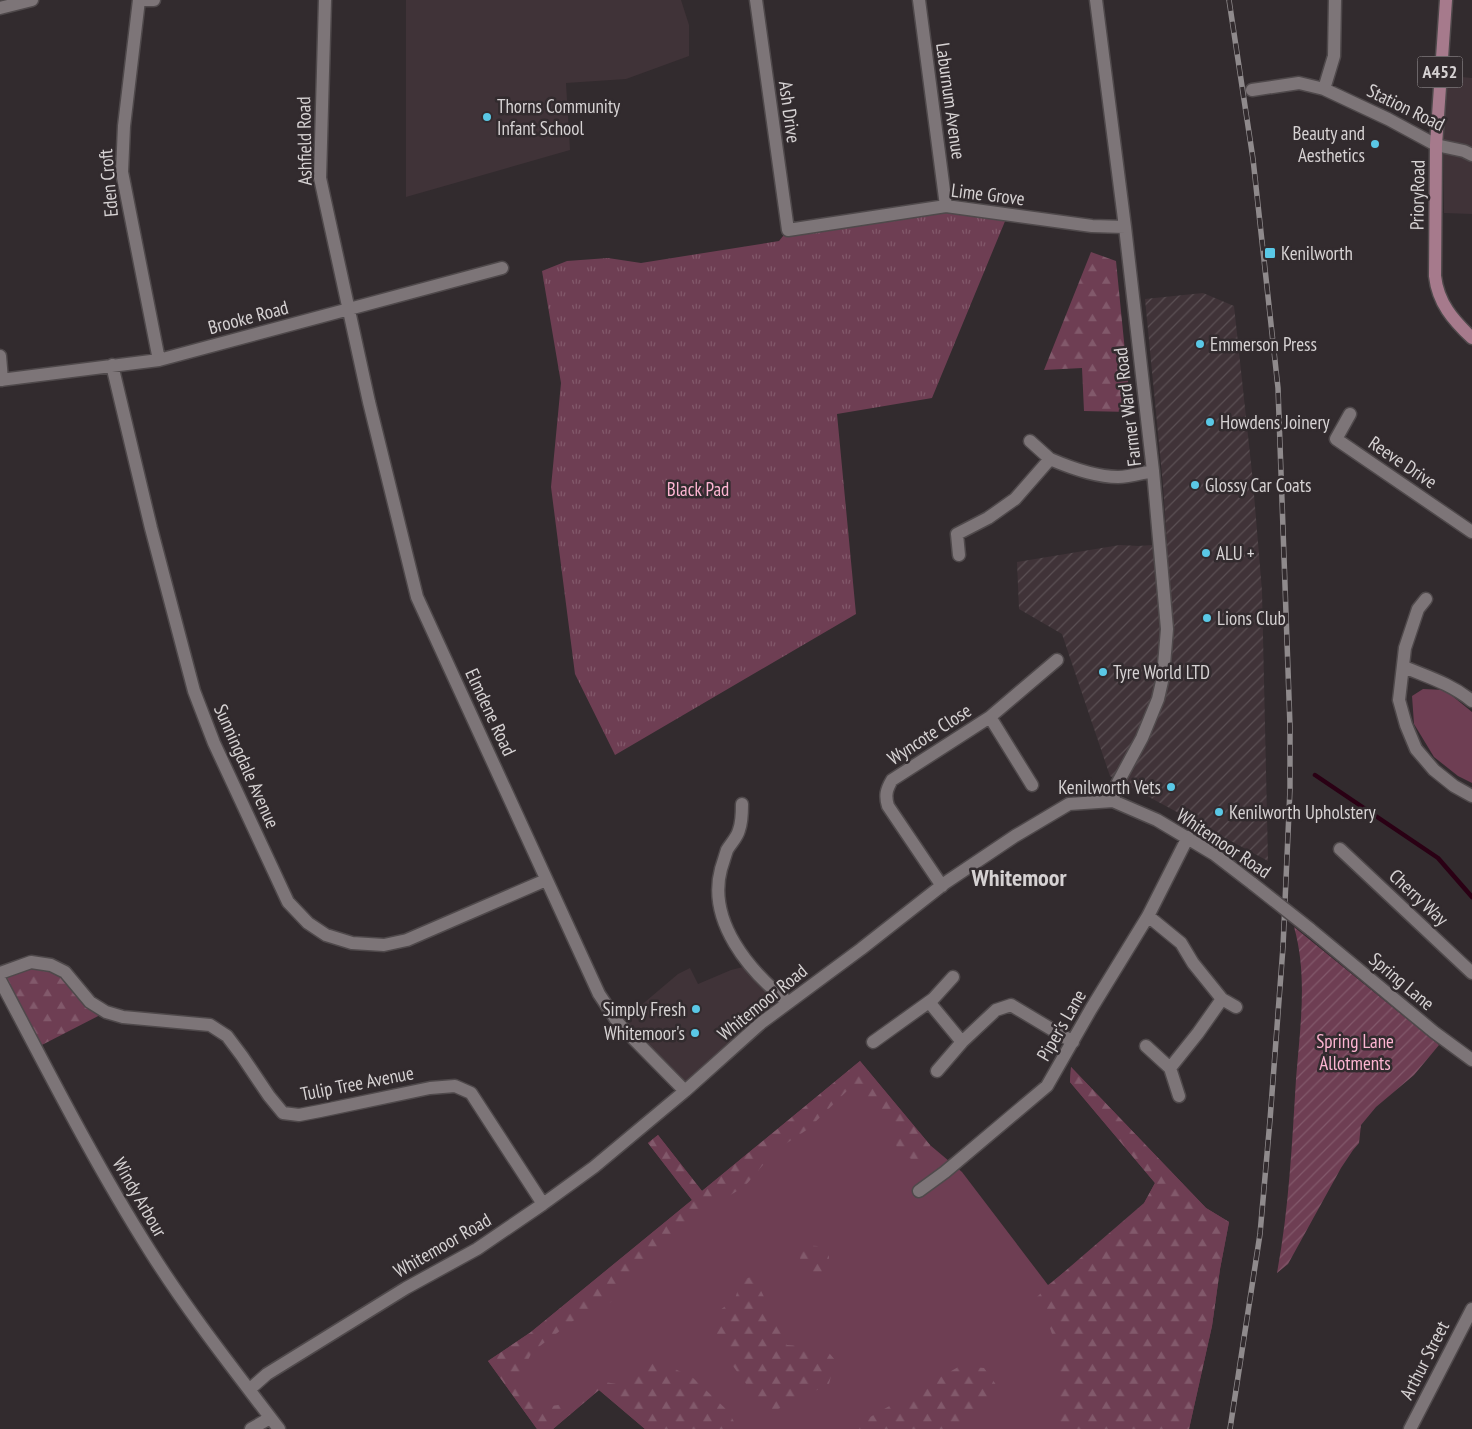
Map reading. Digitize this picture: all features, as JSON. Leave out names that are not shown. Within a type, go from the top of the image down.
[{"type":"main road","name":"A452","points":[[1436,145],[1446,0]]},
{"type":"main road","name":"PrioryRoad","points":[[1436,145],[1436,282],[1447,312],[1472,338]]},
{"type":"street","points":[[0,8],[32,0]]},
{"type":"street","name":"Eden Croft","points":[[154,0],[140,0],[124,126],[122,172],[158,360]]},
{"type":"street","name":"Ashfield Road","points":[[325,0],[320,178],[348,309]]},
{"type":"street","name":"Ash Drive","points":[[756,0],[788,230]]},
{"type":"street","name":"Laburnum Avenue","points":[[919,0],[946,206]]},
{"type":"street","name":"Farmer Ward Road","points":[[1096,0],[1125,227],[1153,471],[1167,618],[1165,657],[1158,699],[1142,738],[1116,786],[1113,801]]},
{"type":"street","points":[[1324,89],[1334,56],[1335,0]]},
{"type":"street","name":"Station Road","points":[[1252,90],[1299,83],[1324,89],[1386,118],[1436,145],[1464,151],[1472,155]]},
{"type":"street","name":"Lime Grove","points":[[788,230],[946,206],[1092,226],[1125,227]]},
{"type":"street","name":"Brooke Road","points":[[1,380],[158,360],[502,268]]},
{"type":"street","name":"Elmdene Road","points":[[348,309],[417,598],[598,994],[619,1024],[685,1091]]},
{"type":"street","points":[[0,356],[1,380]]},
{"type":"street","name":"Sunningdale Avenue","points":[[112,365],[194,691],[214,743],[288,902],[308,923],[326,935],[352,943],[384,945],[407,940],[546,880]]},
{"type":"street","name":"Reeve Drive","points":[[1350,414],[1336,439],[1472,532]]},
{"type":"street","points":[[1030,441],[1050,459],[1075,469],[1102,476],[1119,477],[1153,471]]},
{"type":"street","points":[[959,555],[955,529],[988,518],[1014,499],[1050,459]]},
{"type":"street","points":[[1426,599],[1418,609],[1410,628],[1405,648],[1399,700],[1406,725],[1416,749],[1434,770],[1454,786],[1472,796]]},
{"type":"street","name":"Wyncote Close","points":[[942,886],[888,806],[885,798],[886,788],[892,780],[990,718],[1058,660]]},
{"type":"street","points":[[1404,667],[1445,683],[1460,691],[1472,702]]},
{"type":"street","name":"Wyncote Close","points":[[990,718],[1032,785]]},
{"type":"street","name":"Whitemoor Road","points":[[250,1388],[267,1374],[406,1288],[477,1249],[544,1204],[594,1168],[685,1091],[761,1023],[788,1002],[861,949],[942,886],[1015,836],[1069,804],[1113,801],[1157,820],[1214,854],[1310,929]]},
{"type":"street","points":[[742,804],[742,821],[739,832],[727,851],[720,871],[718,894],[721,916],[732,940],[751,965],[788,1002]]},
{"type":"street","name":"Piper's Lane","points":[[919,1192],[1047,1086],[1090,1009],[1148,916],[1188,837]]},
{"type":"street","name":"Cherry Way","points":[[1340,849],[1472,973]]},
{"type":"street","points":[[1148,916],[1181,943],[1193,963],[1222,999],[1236,1007]]},
{"type":"street","name":"Spring Lane","points":[[1310,929],[1434,1032],[1472,1060]]},
{"type":"street","name":"Tulip Tree Avenue","points":[[0,973],[31,962],[51,965],[65,972],[90,1002],[106,1012],[123,1017],[210,1025],[227,1036],[283,1113],[299,1114],[313,1112],[430,1088],[455,1086],[470,1093],[544,1204]]},
{"type":"street","points":[[873,1042],[929,1002],[953,977]]},
{"type":"street","name":"Windy Arbour","points":[[0,980],[100,1166],[151,1252],[227,1360],[250,1388],[279,1429]]},
{"type":"street","points":[[1170,1068],[1222,999]]},
{"type":"street","points":[[929,1002],[962,1042]]},
{"type":"street","points":[[937,1072],[962,1042],[996,1010],[1011,1005],[1073,1042]]},
{"type":"street","points":[[1146,1046],[1170,1068],[1179,1096]]},
{"type":"street","name":"Arthur Street","points":[[1410,1429],[1472,1308]]},
{"type":"street","points":[[251,1429],[270,1418]]},
{"type":"shaded area","name":"Thorns Community Infant School","points":[[406,0],[681,0],[689,25],[689,56],[626,79],[566,83],[570,150],[406,197]]},
{"type":"shaded area","points":[[1443,75],[1472,78],[1472,214],[1444,213]]},
{"type":"shaded area","points":[[1203,293],[1234,306],[1253,482],[1262,591],[1268,861],[1110,776],[1062,634],[1019,609],[1017,562],[1120,545],[1167,544],[1145,299]]},
{"type":"shaded area","points":[[751,965],[788,1002],[685,1091],[619,1024],[678,974],[690,968],[698,984],[731,970]]},
{"type":"green space","name":"Black Pad","points":[[946,206],[1008,214],[932,398],[837,414],[856,614],[615,755],[575,674],[551,487],[561,383],[542,271],[567,261],[608,258],[641,263],[779,241],[788,230]]},
{"type":"green space","points":[[1091,252],[1116,261],[1131,412],[1084,411],[1082,368],[1044,370]]},
{"type":"green space","points":[[1423,689],[1445,690],[1472,712],[1472,783],[1458,776],[1434,757],[1414,724],[1412,696]]},
{"type":"green space","name":"Spring Lane Allotments","points":[[1294,927],[1439,1045],[1414,1075],[1376,1107],[1361,1125],[1359,1143],[1341,1168],[1288,1264],[1277,1273],[1287,1201],[1302,1002],[1301,964]]},
{"type":"green space","points":[[31,962],[51,965],[106,1012],[36,1048],[0,980]]},
{"type":"green space","points":[[860,1061],[930,1145],[962,1172],[1048,1285],[1139,1213],[1155,1183],[1070,1082],[1071,1067],[1206,1208],[1229,1222],[1212,1326],[1189,1429],[645,1429],[599,1390],[553,1429],[537,1429],[488,1361],[531,1332],[692,1200],[648,1143],[658,1135],[702,1191]]},
{"type":"green space","points":[[860,1061],[930,1145],[929,1161],[914,1161],[898,1150],[887,1122],[870,1098],[851,1087],[808,1129],[775,1151],[745,1186],[697,1216],[669,1239],[651,1261],[623,1283],[611,1302],[573,1321],[532,1352],[519,1378],[529,1399],[544,1405],[560,1405],[581,1395],[598,1381],[617,1384],[632,1379],[657,1360],[693,1378],[728,1411],[738,1429],[645,1429],[599,1390],[553,1429],[537,1429],[488,1361],[531,1332],[692,1200],[648,1143],[658,1135],[702,1191]]},
{"type":"green space","points":[[1071,1067],[1206,1208],[1229,1222],[1212,1326],[1189,1429],[1060,1429],[1060,1358],[1048,1322],[1031,1303],[1049,1285],[1144,1203],[1155,1183],[1070,1082]]},
{"type":"green space","points":[[803,1245],[817,1246],[829,1255],[829,1275],[813,1279],[804,1272],[800,1265]]},
{"type":"green space","points":[[754,1276],[787,1345],[825,1348],[835,1360],[829,1384],[768,1414],[714,1340],[712,1316],[735,1299],[741,1280]]},
{"type":"green space","points":[[960,1366],[984,1368],[997,1386],[993,1405],[946,1429],[859,1429],[863,1421]]},
{"type":"waterway","points":[[1315,775],[1438,858],[1472,897]]},
{"type":"railway","points":[[1229,0],[1253,159],[1278,388],[1290,726],[1290,789],[1283,947],[1270,1120],[1260,1234],[1230,1429]]},
{"type":"place","name":"Thorns Community Infant School","points":[[487,117]]},
{"type":"place","name":"Beauty and Aesthetics","points":[[1375,144]]},
{"type":"place","name":"Kenilworth","points":[[1270,253]]},
{"type":"place","name":"Emmerson Press","points":[[1200,344]]},
{"type":"place","name":"Howdens Joinery","points":[[1210,422]]},
{"type":"place","name":"Glossy Car Coats","points":[[1195,485]]},
{"type":"place","name":"ALU +","points":[[1206,553]]},
{"type":"place","name":"Lions Club","points":[[1207,618]]},
{"type":"place","name":"Tyre World LTD","points":[[1103,672]]},
{"type":"place","name":"Kenilworth Vets","points":[[1171,787]]},
{"type":"place","name":"Kenilworth Upholstery","points":[[1219,812]]},
{"type":"place","name":"Simply Fresh","points":[[696,1009]]},
{"type":"place","name":"Whitemoor's","points":[[695,1033]]},
{"type":"district","name":"Whitemoor","points":[[1019,878]]}]
